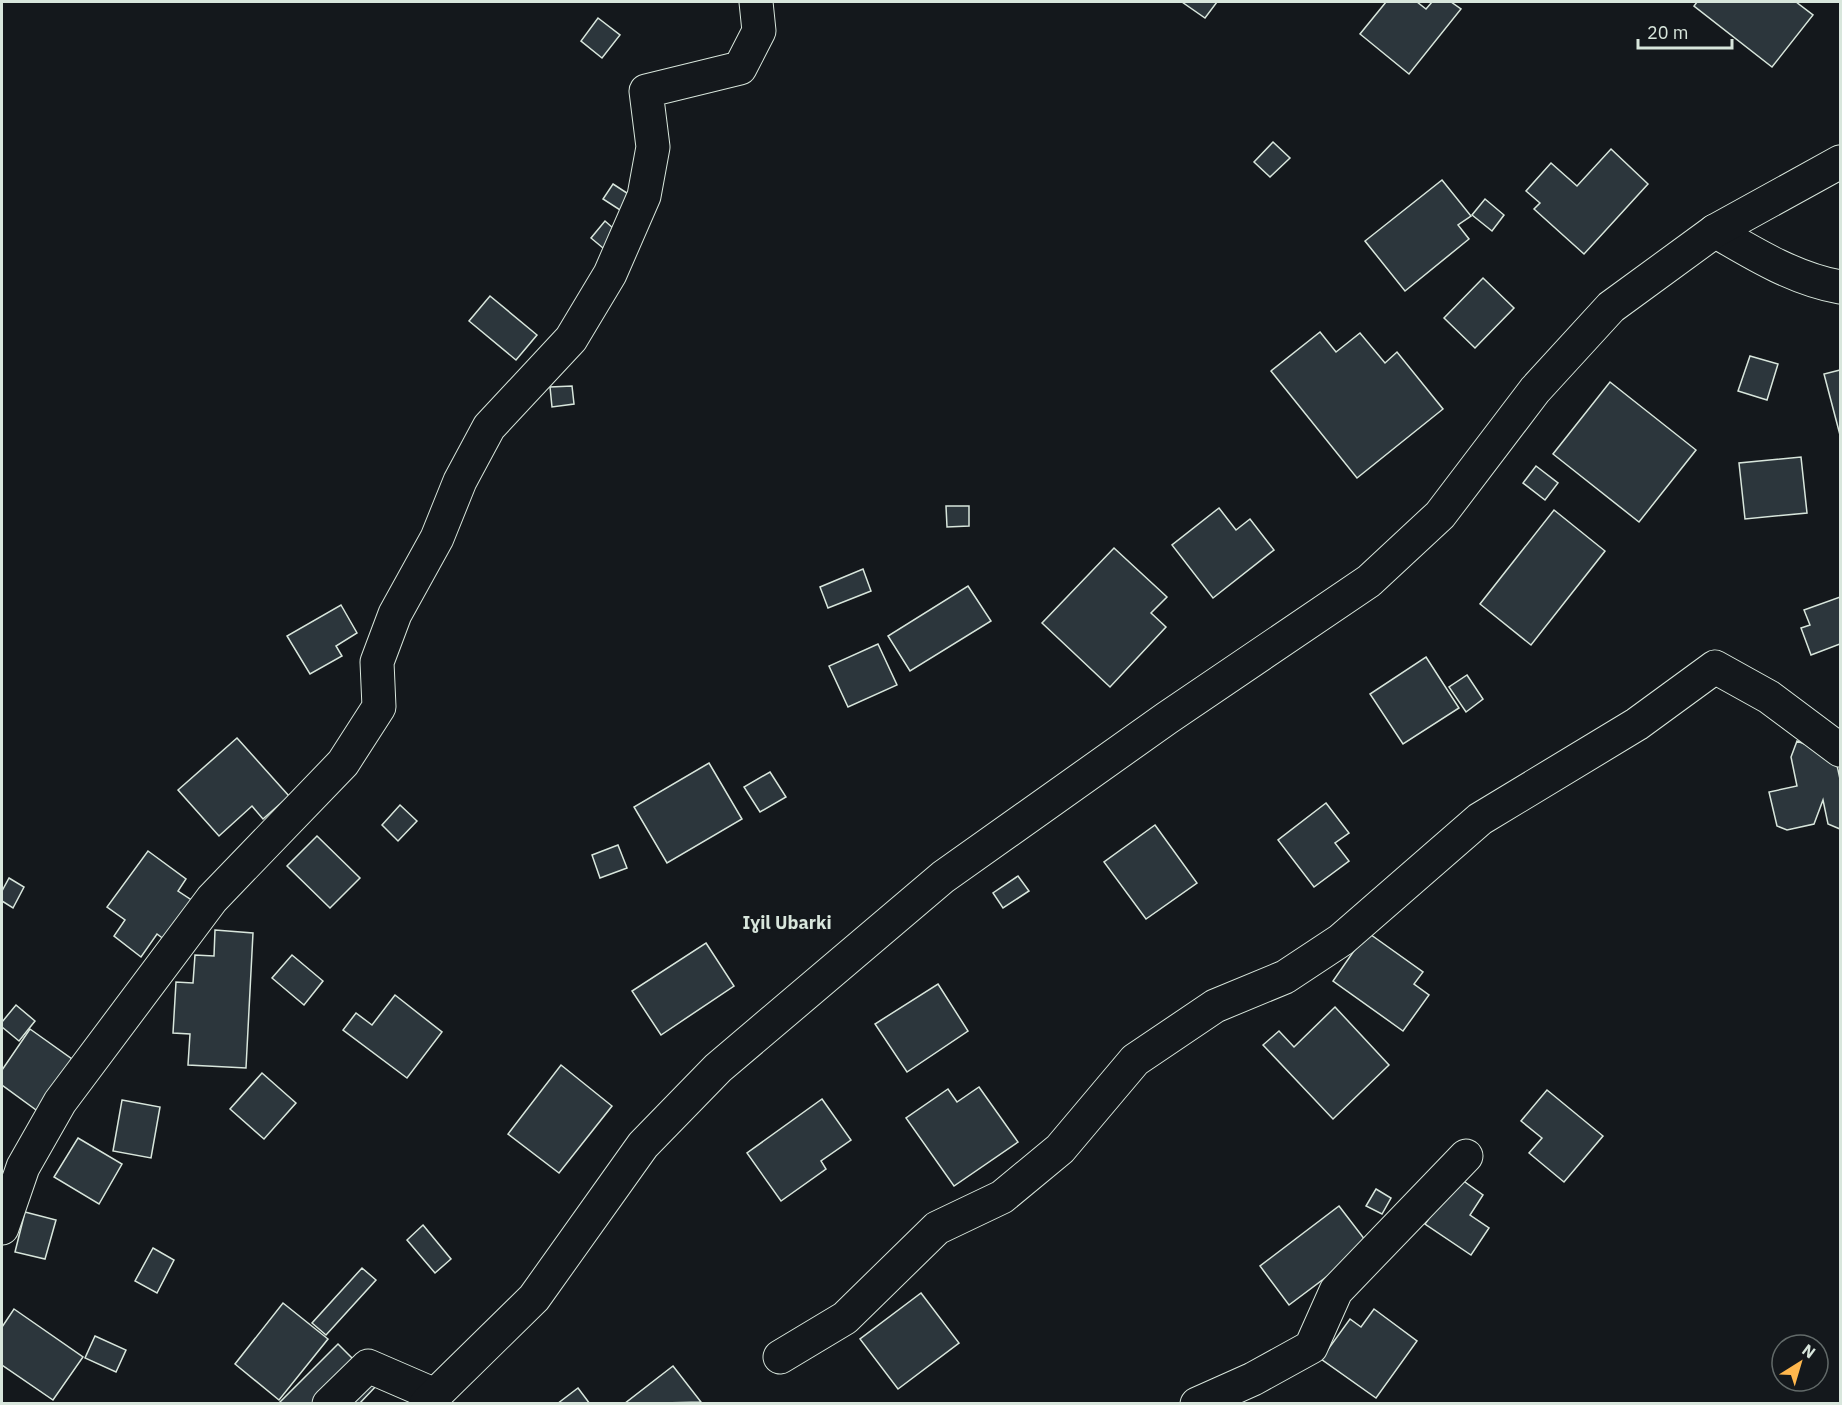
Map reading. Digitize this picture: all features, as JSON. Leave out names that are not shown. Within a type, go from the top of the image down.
[{"type":"street","points":[[2,1228],[24,1167],[60,1102],[212,899],[343,763],[379,707],[377,662],[395,614],[437,538],[460,481],[489,427],[571,339],[610,274],[644,196],[653,147],[646,91],[740,68],[759,31],[756,2]]},
{"type":"street","points":[[329,1404],[368,1366],[430,1399],[534,1298],[643,1145],[718,1068],[943,877],[1167,718],[1369,581],[1440,515],[1535,390],[1611,307],[1715,231],[1840,162]]},
{"type":"street","points":[[1715,231],[1765,261],[1827,285],[1840,287]]},
{"type":"street","points":[[780,1357],[845,1318],[937,1228],[1002,1197],[1060,1149],[1135,1060],[1215,1006],[1286,977],[1341,940],[1480,819],[1637,724],[1715,667],[1769,697],[1840,750]]},
{"type":"street","points":[[1197,1404],[1253,1379],[1311,1347],[1336,1291],[1466,1156]]},
{"type":"building","points":[[1182,2],[1217,2],[1205,18]]},
{"type":"building","points":[[1386,2],[1417,2],[1426,9],[1432,2],[1451,2],[1461,9],[1409,74],[1360,34]]},
{"type":"building","points":[[1697,2],[1796,2],[1813,15],[1772,67],[1694,6]]},
{"type":"building","points":[[598,18],[620,35],[602,58],[581,41]]},
{"type":"building","points":[[1273,142],[1290,158],[1270,177],[1254,162]]},
{"type":"building","points":[[1611,149],[1648,184],[1584,254],[1534,209],[1540,203],[1526,191],[1551,163],[1577,186]]},
{"type":"building","points":[[1442,180],[1471,216],[1458,225],[1469,239],[1405,291],[1365,241]]},
{"type":"building","points":[[613,184],[630,195],[620,210],[603,199]]},
{"type":"building","points":[[1485,199],[1504,215],[1492,231],[1472,215]]},
{"type":"building","points":[[605,221],[622,236],[609,253],[591,238]]},
{"type":"building","points":[[1483,278],[1514,308],[1475,348],[1444,318]]},
{"type":"building","points":[[490,296],[537,335],[516,360],[469,321]]},
{"type":"building","points":[[1320,332],[1336,352],[1360,333],[1385,363],[1397,352],[1443,409],[1357,478],[1271,371]]},
{"type":"building","points":[[1750,356],[1778,364],[1767,400],[1738,391]]},
{"type":"building","points":[[1840,370],[1840,435],[1824,374]]},
{"type":"building","points":[[1610,382],[1696,450],[1639,522],[1553,454]]},
{"type":"building","points":[[572,386],[574,404],[552,407],[550,387]]},
{"type":"building","points":[[1801,457],[1807,513],[1745,519],[1739,463]]},
{"type":"building","points":[[1536,466],[1558,483],[1545,500],[1523,483]]},
{"type":"building","points":[[946,506],[969,506],[969,526],[947,527]]},
{"type":"building","points":[[1219,508],[1236,530],[1250,519],[1274,550],[1213,598],[1172,545]]},
{"type":"building","points":[[1554,510],[1605,551],[1531,645],[1480,604]]},
{"type":"building","points":[[1114,548],[1167,597],[1151,613],[1166,627],[1110,687],[1042,623]]},
{"type":"building","points":[[863,569],[871,591],[828,608],[820,587]]},
{"type":"building","points":[[968,586],[991,621],[910,671],[888,636]]},
{"type":"building","points":[[1840,597],[1840,644],[1811,655],[1801,628],[1810,625],[1804,610]]},
{"type":"building","points":[[341,605],[357,633],[336,646],[342,656],[310,674],[287,636]]},
{"type":"building","points":[[878,644],[897,685],[848,707],[829,666]]},
{"type":"building","points":[[1426,657],[1459,708],[1403,744],[1370,694]]},
{"type":"building","points":[[1467,675],[1483,699],[1466,712],[1449,687]]},
{"type":"building","points":[[237,738],[289,796],[263,819],[252,806],[219,836],[178,790]]},
{"type":"building","points":[[1797,741],[1835,756],[1840,779],[1840,829],[1828,824],[1823,800],[1814,824],[1787,830],[1777,826],[1769,792],[1797,786],[1791,757]]},
{"type":"building","points":[[709,763],[742,819],[667,863],[634,807]]},
{"type":"building","points":[[770,772],[786,797],[760,812],[744,787]]},
{"type":"building","points":[[1326,803],[1349,833],[1335,843],[1349,861],[1314,887],[1278,840]]},
{"type":"building","points":[[400,805],[417,821],[398,841],[382,825]]},
{"type":"building","points":[[1155,825],[1197,883],[1146,919],[1104,862]]},
{"type":"building","points":[[317,836],[360,878],[330,908],[287,866]]},
{"type":"building","points":[[618,845],[627,868],[600,878],[592,855]]},
{"type":"building","points":[[148,851],[186,879],[178,891],[193,901],[165,940],[157,934],[141,957],[114,936],[125,920],[107,907]]},
{"type":"building","points":[[1018,876],[1029,891],[1003,908],[993,893]]},
{"type":"building","points":[[9,878],[24,887],[13,908],[2,901],[2,891]]},
{"type":"building","points":[[215,930],[253,933],[246,1068],[188,1065],[190,1034],[173,1033],[176,982],[193,983],[195,955],[214,956]]},
{"type":"building","points":[[1367,932],[1423,972],[1414,984],[1429,995],[1403,1031],[1333,981]]},
{"type":"building","points":[[706,943],[734,986],[661,1035],[632,991]]},
{"type":"building","points":[[292,955],[323,981],[304,1005],[272,978]]},
{"type":"building","points":[[938,984],[968,1031],[907,1072],[875,1024]]},
{"type":"building","points":[[395,995],[442,1032],[407,1078],[343,1030],[356,1013],[372,1025]]},
{"type":"building","points":[[16,1005],[35,1021],[19,1041],[2,1027],[2,1022]]},
{"type":"building","points":[[1335,1007],[1389,1065],[1333,1119],[1263,1045],[1279,1031],[1294,1047]]},
{"type":"building","points":[[30,1029],[79,1064],[43,1115],[2,1085],[2,1070]]},
{"type":"building","points":[[561,1065],[612,1106],[559,1173],[508,1134]]},
{"type":"building","points":[[262,1073],[296,1103],[264,1139],[230,1109]]},
{"type":"building","points":[[979,1087],[1018,1142],[954,1186],[906,1118],[948,1089],[957,1102]]},
{"type":"building","points":[[1547,1090],[1603,1136],[1564,1182],[1529,1153],[1542,1138],[1521,1121]]},
{"type":"building","points":[[822,1099],[851,1140],[821,1161],[826,1169],[781,1201],[747,1153]]},
{"type":"building","points":[[122,1100],[160,1107],[151,1158],[113,1151]]},
{"type":"building","points":[[78,1138],[122,1164],[99,1204],[54,1177]]},
{"type":"building","points":[[1458,1177],[1483,1195],[1470,1215],[1489,1228],[1471,1255],[1425,1224]]},
{"type":"building","points":[[1376,1189],[1391,1198],[1382,1214],[1366,1206]]},
{"type":"building","points":[[1339,1206],[1369,1245],[1289,1305],[1260,1266]]},
{"type":"building","points":[[25,1212],[56,1220],[45,1259],[15,1252]]},
{"type":"building","points":[[423,1225],[451,1259],[435,1273],[407,1240]]},
{"type":"building","points":[[153,1248],[174,1260],[157,1293],[135,1281]]},
{"type":"building","points":[[362,1268],[376,1280],[326,1335],[312,1323]]},
{"type":"building","points":[[921,1293],[959,1343],[898,1389],[860,1339]]},
{"type":"building","points":[[283,1303],[328,1339],[279,1400],[235,1364]]},
{"type":"building","points":[[14,1309],[83,1357],[53,1400],[2,1365],[2,1327]]},
{"type":"building","points":[[1374,1309],[1417,1341],[1376,1398],[1321,1359],[1350,1319],[1361,1327]]},
{"type":"building","points":[[95,1336],[126,1350],[116,1372],[85,1358]]},
{"type":"building","points":[[338,1344],[378,1384],[359,1404],[278,1404]]},
{"type":"building","points":[[673,1366],[701,1402],[624,1404]]},
{"type":"building","points":[[578,1388],[590,1404],[557,1404]]},
{"type":"district","name":"Iɣil Ubarki","points":[[787,923]]}]
